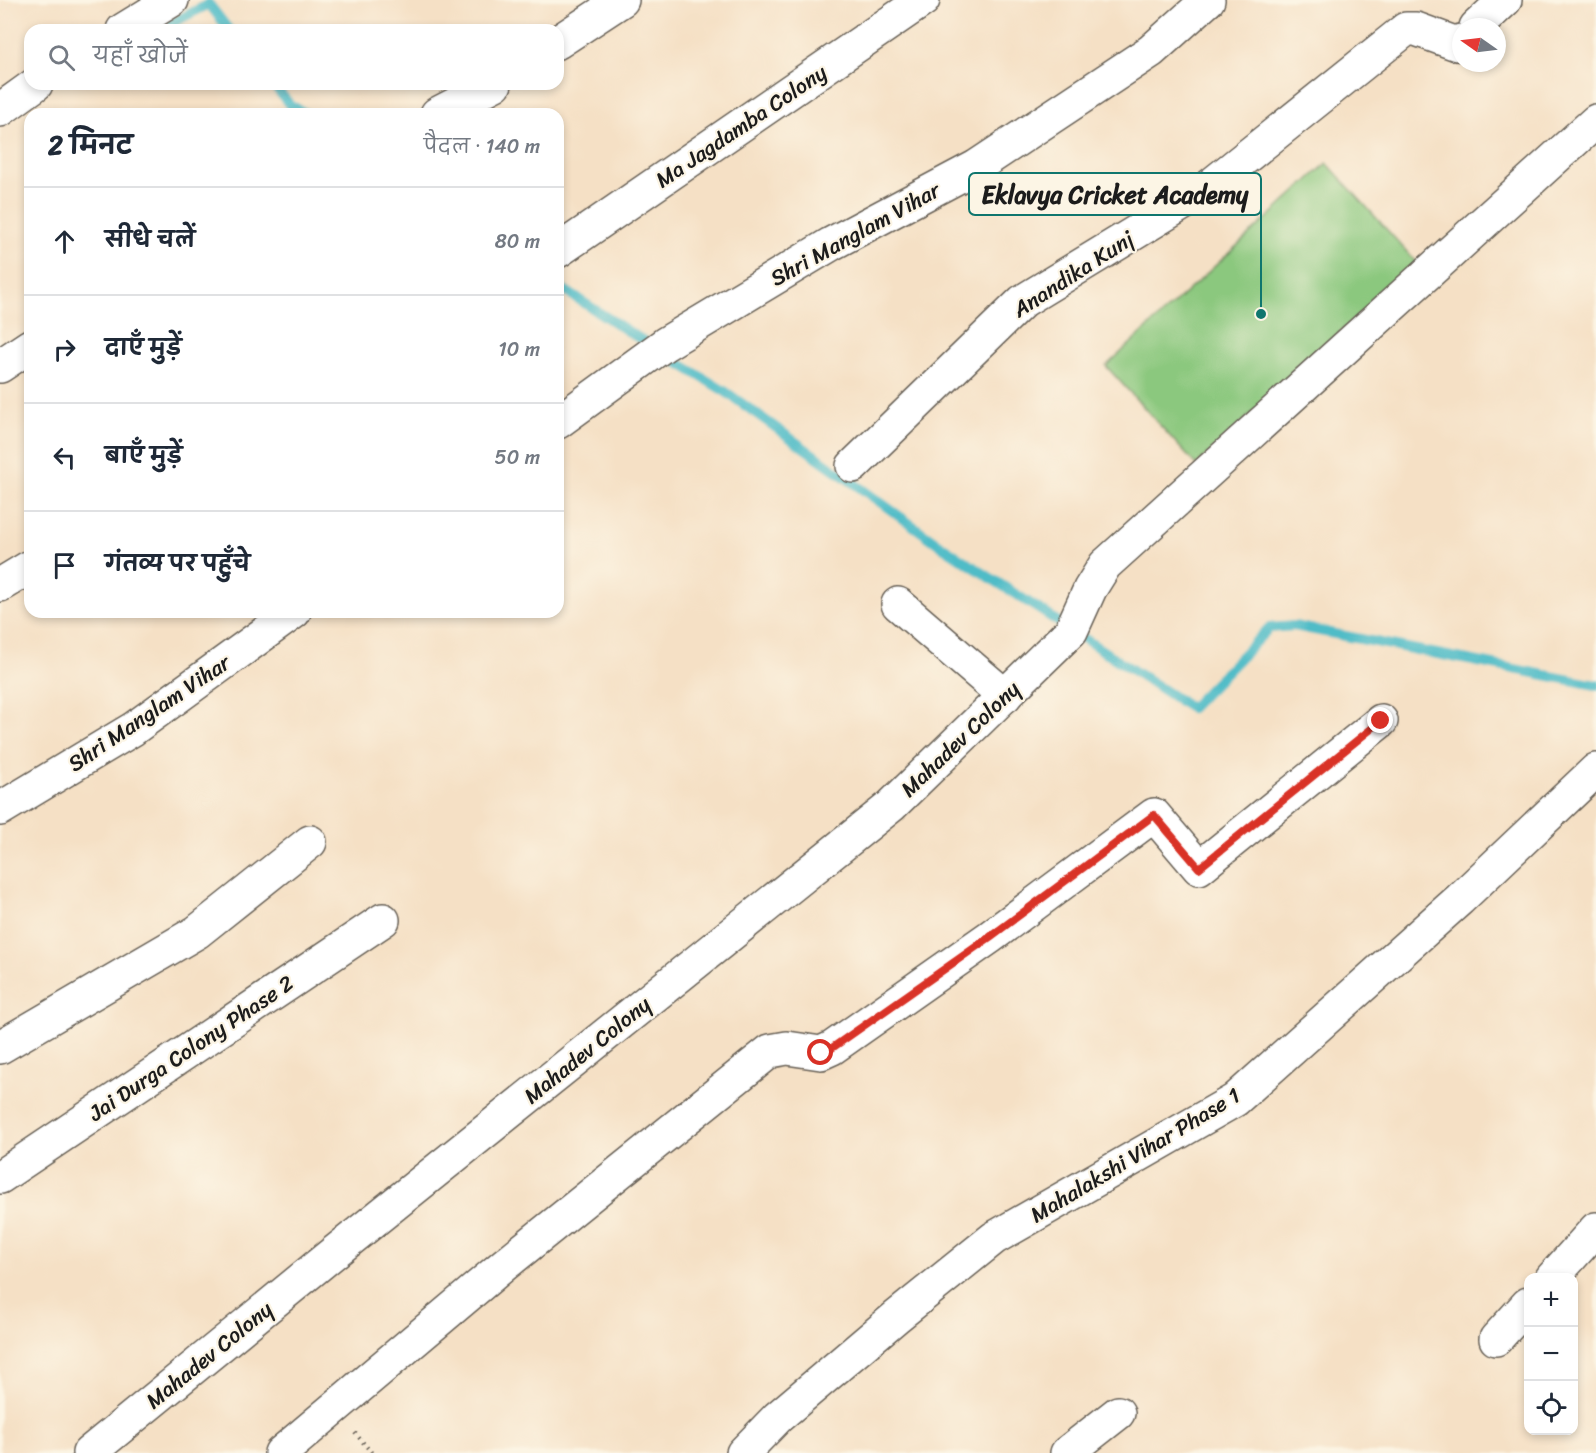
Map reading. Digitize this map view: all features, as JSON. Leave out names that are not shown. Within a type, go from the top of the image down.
[{"type":"street","points":[[133,24],[172,0]]},
{"type":"street","points":[[564,38],[622,0]]},
{"type":"street","name":"Ma Jagdamba Colony","points":[[564,247],[923,0]]},
{"type":"street","name":"Shri Manglam Vihar","points":[[564,418],[665,344],[831,244],[976,167],[1151,51],[1208,0]]},
{"type":"street","points":[[1486,18],[1505,0]]},
{"type":"street","name":"Anandika Kunj","points":[[853,466],[1023,301],[1204,190],[1406,29],[1416,29],[1452,42]]},
{"type":"street","points":[[0,110],[28,90]]},
{"type":"street","points":[[449,108],[483,90]]},
{"type":"street","name":"Mahadev Colony","points":[[89,1453],[331,1255],[891,806],[1071,631],[1090,589],[1105,565],[1596,121]]},
{"type":"street","points":[[0,366],[24,350]]},
{"type":"street","points":[[0,585],[24,571]]},
{"type":"street","points":[[898,604],[1005,696]]},
{"type":"street","name":"Shri Manglam Vihar","points":[[0,809],[133,729],[286,618]]},
{"type":"street","points":[[281,1453],[504,1265],[770,1051],[788,1048],[821,1053],[832,1048],[1000,930],[1154,815],[1199,868],[1381,721]]},
{"type":"street","name":"Mahalakshi Vihar Phase 1","points":[[743,1453],[778,1417],[994,1238],[1235,1100],[1460,899],[1596,771]]},
{"type":"street","points":[[0,1047],[197,932],[310,842]]},
{"type":"street","name":"Jai Durga Colony Phase 2","points":[[0,1177],[383,920]]},
{"type":"street","points":[[1556,1273],[1596,1229]]},
{"type":"street","points":[[1496,1339],[1524,1308]]},
{"type":"street","points":[[1068,1453],[1118,1413]]},
{"type":"green space","points":[[1327,163],[1416,262],[1196,465],[1106,366]]},
{"type":"waterway","points":[[172,23],[209,4],[224,24]]},
{"type":"waterway","points":[[278,90],[290,105],[296,108]]},
{"type":"waterway","points":[[564,290],[645,342]]},
{"type":"waterway","points":[[667,356],[726,392],[940,545],[1191,708],[1269,628],[1294,626],[1596,685]]},
{"type":"place","name":"Eklavya Cricket Academy","points":[[1261,314]]},
{"type":"route","points":[[821,1053],[832,1048],[990,937],[1154,815],[1199,868],[1381,721]]}]
